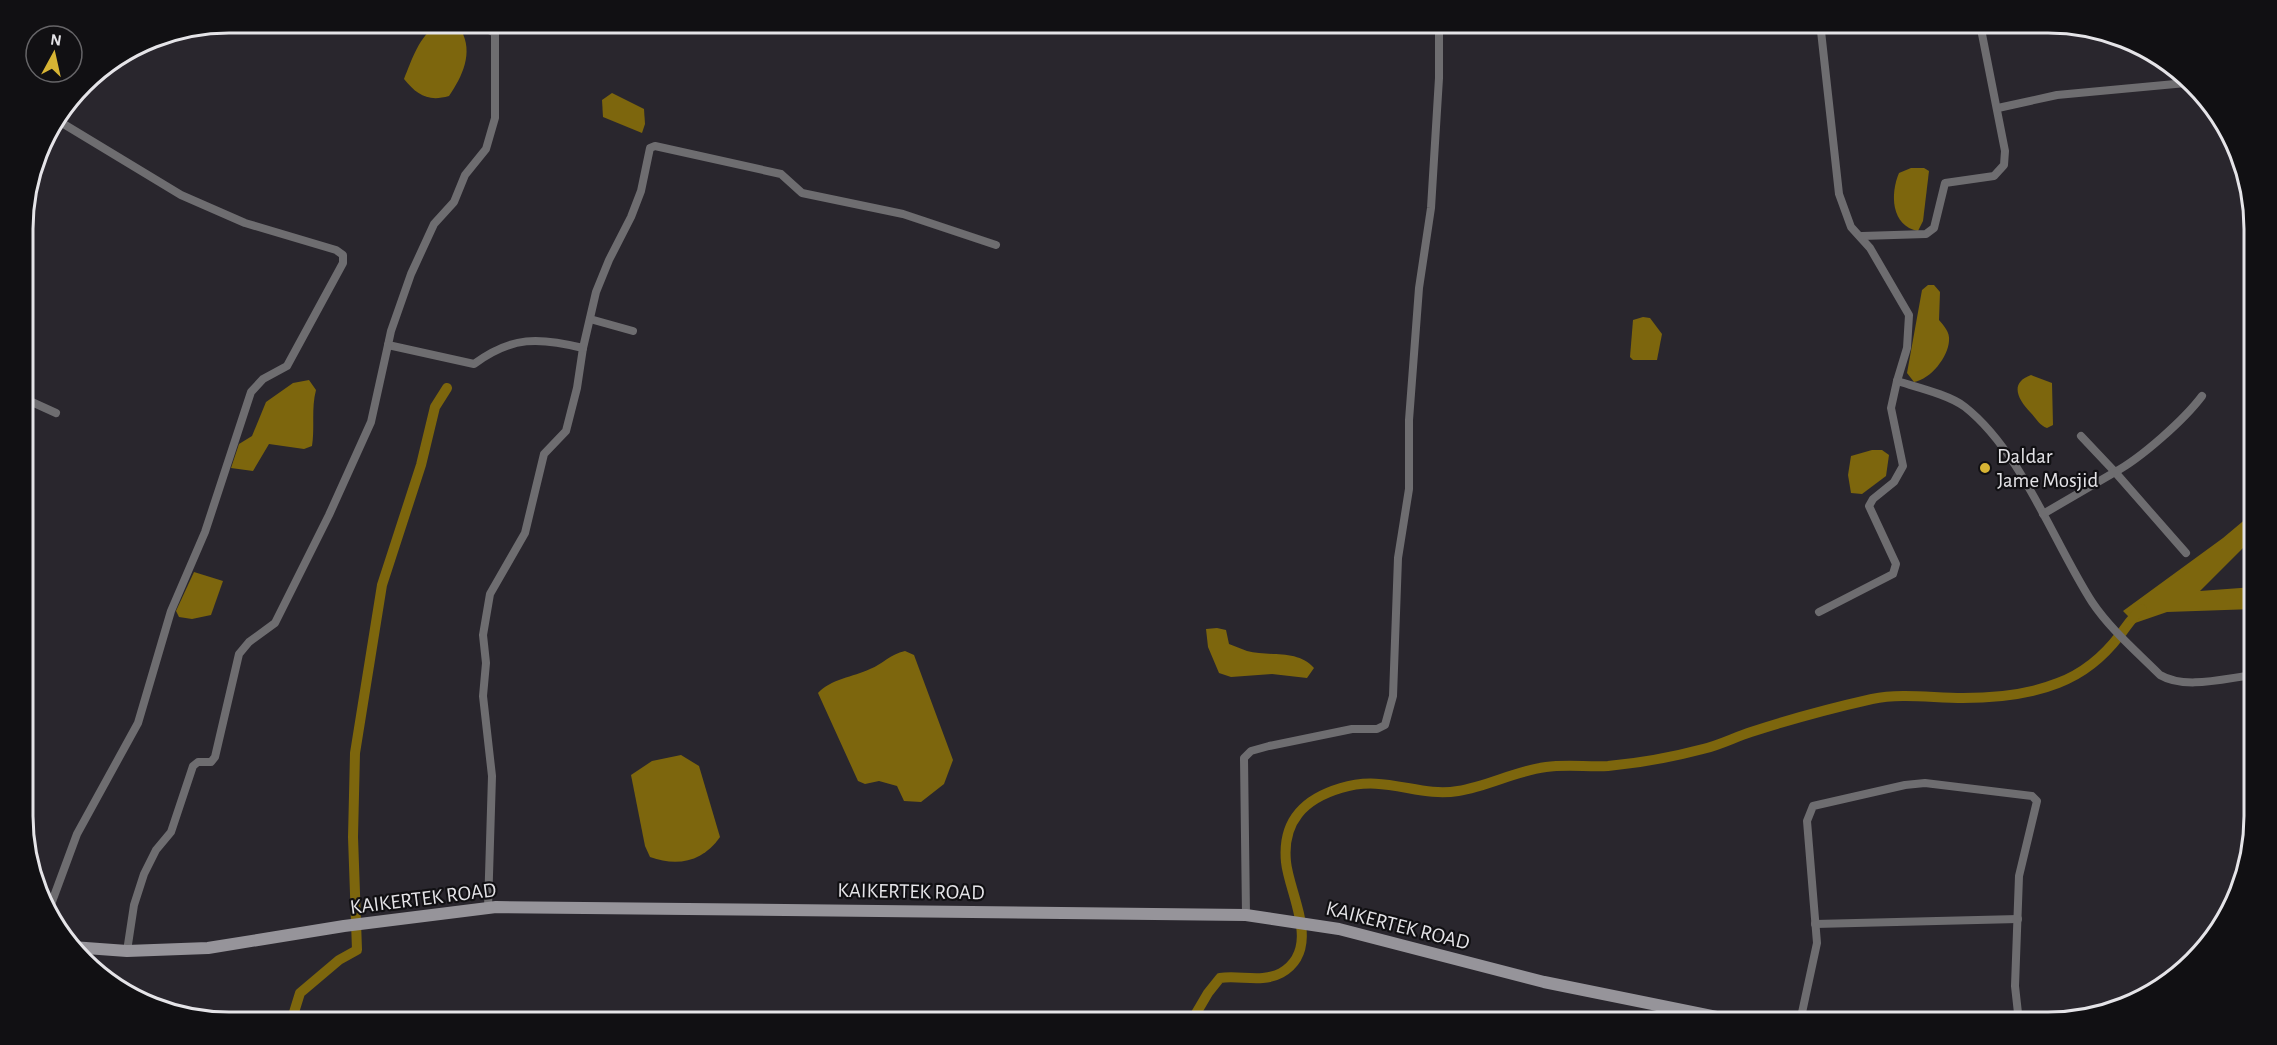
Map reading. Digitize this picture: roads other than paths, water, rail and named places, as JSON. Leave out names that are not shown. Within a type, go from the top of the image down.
[{"type":"main road","name":"KAIKERTEK ROAD","points":[[84,948],[127,951],[208,948],[382,921],[488,908],[671,907],[1246,915],[1339,929],[1544,982],[1692,1012]]},
{"type":"street","points":[[127,951],[134,906],[144,874],[156,850],[171,832],[193,766],[198,762],[211,762],[215,757],[239,654],[249,642],[275,623],[329,515],[371,422],[397,312],[434,224],[454,202],[465,175],[486,149],[495,118],[495,33]]},
{"type":"street","points":[[1246,915],[1244,758],[1251,751],[1269,746],[1352,729],[1377,729],[1386,725],[1393,696],[1398,558],[1409,489],[1409,420],[1419,288],[1431,208],[1440,33]]},
{"type":"street","points":[[1819,612],[1893,574],[1896,564],[1869,507],[1873,499],[1894,482],[1903,466],[1891,408],[1907,348],[1909,315],[1862,236],[1851,227],[1839,194],[1821,33]]},
{"type":"street","points":[[1862,236],[1926,234],[1934,228],[1945,183],[1994,176],[2004,165],[2005,151],[1998,108],[1982,33]]},
{"type":"street","points":[[1998,108],[2057,95],[2180,84]]},
{"type":"street","points":[[52,900],[77,834],[138,723],[171,611],[205,532],[251,392],[263,379],[287,366],[343,262],[343,255],[336,250],[245,223],[181,195],[63,124]]},
{"type":"street","points":[[488,908],[492,776],[483,696],[486,663],[483,635],[490,594],[525,533],[544,454],[566,431],[578,388],[583,348],[590,319],[609,260],[631,218],[641,190],[650,148],[655,146],[781,174],[802,193],[903,214],[996,245]]},
{"type":"street","points":[[590,319],[633,331]]},
{"type":"street","points":[[388,345],[474,364],[494,349],[533,339],[583,348]]},
{"type":"street","points":[[1897,381],[1964,406],[2001,446],[2043,514],[2092,602],[2160,675],[2169,681],[2196,682],[2244,676]]},
{"type":"street","points":[[2043,514],[2128,465],[2189,414],[2202,396]]},
{"type":"street","points":[[33,403],[56,413]]},
{"type":"street","points":[[2080,436],[2186,553]]},
{"type":"street","points":[[1802,1012],[1817,943],[1807,821],[1810,810],[1813,806],[1867,793],[1925,783],[2036,798],[2037,810],[2026,839],[2019,876],[2015,986],[2018,1012]]},
{"type":"street","points":[[1815,924],[2018,919]]},
{"type":"waterway","points":[[294,1012],[300,993],[339,960],[357,950],[353,837],[355,753],[382,585],[421,465],[435,407],[447,388]]},
{"type":"waterway","points":[[1197,1012],[1220,978],[1267,978],[1281,973],[1293,963],[1300,950],[1302,936],[1297,905],[1288,875],[1286,847],[1292,823],[1306,805],[1316,798],[1357,784],[1387,785],[1429,792],[1458,791],[1546,767],[1608,766],[1680,755],[1796,718],[1883,697],[1987,697],[2035,690],[2076,675],[2092,664],[2114,643],[2132,618],[2142,609]]},
{"type":"place","name":"Daldar Jame Mosjid","points":[[1985,468]]}]
